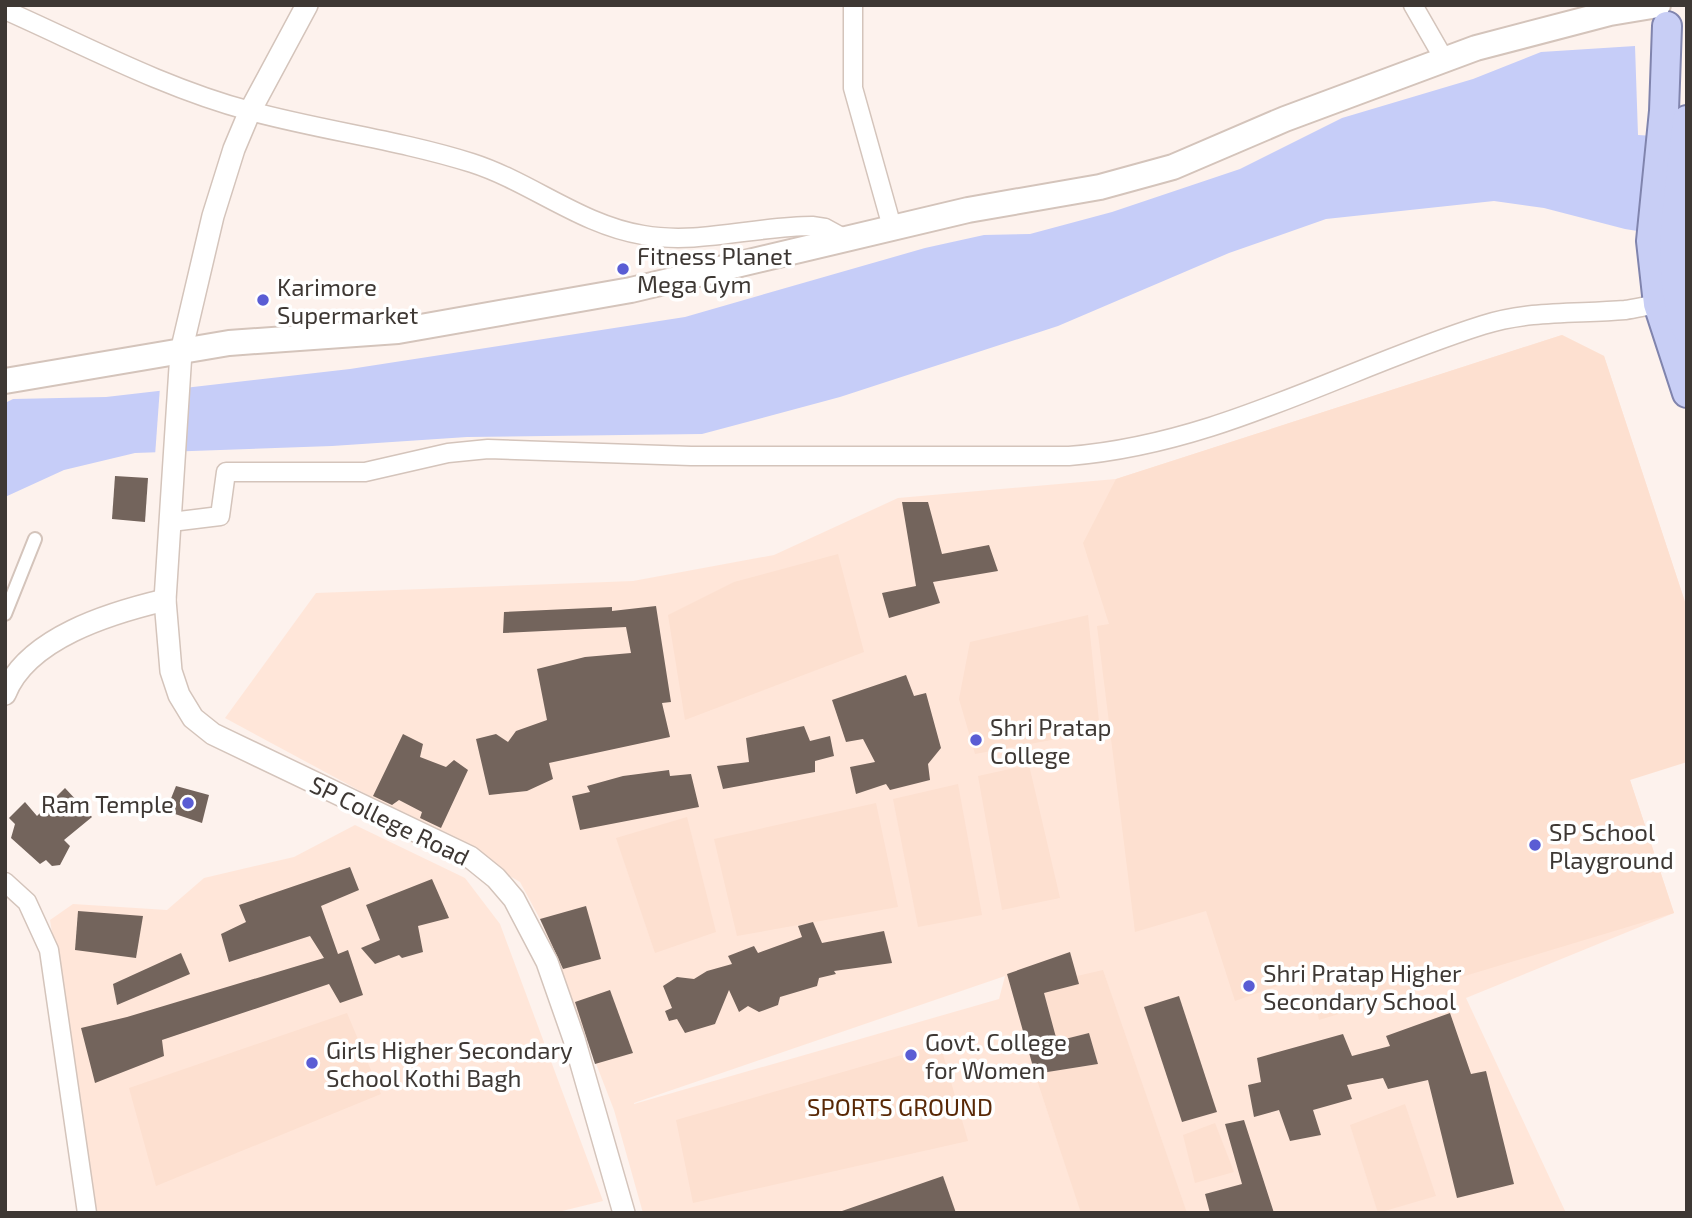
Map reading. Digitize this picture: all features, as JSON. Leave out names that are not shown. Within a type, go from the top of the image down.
[{"type":"main road","points":[[5,382],[181,362],[267,339],[412,329],[631,290],[968,210],[1100,187],[1174,167],[1285,120],[1444,59],[1564,27],[1625,27],[1667,18],[1676,115],[1663,242],[1668,303],[1687,393]]},
{"type":"main road","points":[[1668,303],[1687,330]]},
{"type":"street","name":"SP College Road","points":[[307,5],[250,111],[214,216],[181,362],[165,600],[171,671],[179,695],[193,718],[213,734],[470,857],[496,878],[514,899],[547,962],[574,1039],[624,1213]]},
{"type":"street","points":[[853,5],[853,88],[892,227]]},
{"type":"street","points":[[1413,5],[1444,59]]},
{"type":"street","points":[[5,10],[153,79],[250,111],[406,143],[475,164],[594,221],[635,234],[672,237],[812,226],[825,228],[847,240]]},
{"type":"street","points":[[171,522],[220,516],[226,472],[365,472],[468,450],[778,457],[1069,456],[1109,453],[1192,435],[1483,325],[1545,313],[1626,309],[1668,303]]},
{"type":"street","points":[[5,614],[35,539]]},
{"type":"street","points":[[5,694],[18,667],[38,650],[131,608],[165,600]]},
{"type":"street","points":[[5,882],[27,902],[49,950],[87,1213]]},
{"type":"shaded area","name":"Shri Pratap College","points":[[1562,335],[1604,356],[1687,608],[1630,780],[1674,913],[1466,998],[1566,1213],[643,1213],[614,1110],[540,919],[520,882],[390,807],[225,718],[316,593],[633,581],[774,555],[898,498],[1116,479]],"holes":[[[1005,976],[999,999],[634,1104]]]},
{"type":"shaded area","name":"Girls Higher Secondary School Kothi Bagh","points":[[355,825],[465,878],[500,924],[603,1201],[554,1213],[97,1213],[50,920],[73,904],[167,910],[204,878],[294,857]]},
{"type":"green space","points":[[1562,335],[1604,356],[1687,608],[1687,762],[1630,780],[1674,913],[1319,1020],[1309,975],[1235,1001],[1206,911],[1135,932],[1097,626],[1109,624],[1083,543],[1116,479]]},
{"type":"green space","points":[[838,554],[864,652],[685,720],[668,615],[734,582]]},
{"type":"green space","points":[[1088,615],[1100,731],[975,754],[959,699],[970,642]]},
{"type":"green space","points":[[1029,765],[1060,898],[1002,910],[978,776]]},
{"type":"green space","points":[[958,784],[982,915],[918,927],[893,799]]},
{"type":"green space","points":[[876,803],[898,907],[737,936],[714,839]]},
{"type":"green space","points":[[687,817],[716,932],[655,953],[616,838]]},
{"type":"green space","points":[[1103,970],[1187,1213],[1081,1213],[1035,1074],[1098,1064],[1089,1033],[1057,1041],[1044,993],[1079,984],[1077,976]]},
{"type":"green space","points":[[347,1013],[381,1094],[156,1186],[129,1088]]},
{"type":"green space","name":"SPORTS GROUND","points":[[940,1044],[968,1141],[693,1203],[676,1120]]},
{"type":"green space","points":[[1405,1104],[1436,1196],[1378,1213],[1350,1125]]},
{"type":"green space","points":[[1215,1123],[1234,1172],[1195,1183],[1183,1135]]},
{"type":"water","points":[[1635,46],[1638,135],[1687,138],[1687,239],[1625,229],[1544,208],[1494,201],[1326,219],[1229,253],[1058,326],[840,397],[702,434],[467,437],[332,446],[135,453],[64,470],[5,497],[5,403],[13,399],[106,397],[350,369],[685,317],[925,248],[984,235],[1030,234],[1112,212],[1240,169],[1342,118],[1473,79],[1541,52]]},
{"type":"pier","points":[[187,383],[182,455],[155,456],[160,387]]},
{"type":"building","points":[[115,476],[148,478],[145,522],[112,519]]},
{"type":"building","points":[[902,502],[928,502],[942,554],[989,545],[998,571],[933,582],[940,603],[889,618],[882,593],[916,586]]},
{"type":"building","points":[[656,606],[671,702],[662,703],[670,737],[549,763],[553,779],[527,791],[489,795],[476,739],[496,734],[508,742],[516,731],[547,720],[537,669],[585,657],[631,653],[626,627],[503,633],[504,612],[612,607],[612,611]]},
{"type":"building","points":[[906,675],[914,696],[926,693],[941,748],[928,764],[930,780],[890,790],[886,784],[856,794],[850,767],[875,762],[863,739],[846,742],[832,700]]},
{"type":"building","points":[[804,726],[810,741],[830,736],[834,756],[815,761],[815,772],[723,789],[717,766],[749,762],[746,738]]},
{"type":"building","points":[[403,734],[423,744],[420,757],[446,767],[454,760],[468,770],[441,828],[420,818],[422,812],[399,800],[392,805],[373,796]]},
{"type":"building","points":[[669,770],[670,776],[691,774],[699,807],[580,830],[572,796],[590,792],[587,786],[623,776]]},
{"type":"building","name":"Ram Temple","points":[[176,786],[209,795],[202,823],[166,811]]},
{"type":"building","points":[[65,788],[92,817],[64,840],[70,846],[60,865],[52,866],[46,860],[40,864],[11,838],[15,824],[9,818],[25,802],[37,816]]},
{"type":"building","points":[[350,867],[359,890],[321,906],[338,954],[348,950],[363,995],[340,1003],[329,984],[162,1040],[164,1056],[95,1083],[81,1028],[127,1017],[324,958],[310,936],[229,962],[221,934],[246,922],[239,905]]},
{"type":"building","points":[[432,879],[449,918],[418,926],[423,952],[402,958],[399,955],[375,964],[361,948],[380,940],[366,905]]},
{"type":"building","points":[[586,906],[601,959],[563,969],[540,919]]},
{"type":"building","points":[[78,911],[143,916],[136,958],[75,950]]},
{"type":"building","points":[[813,922],[822,943],[884,931],[892,963],[834,971],[836,974],[819,978],[817,986],[780,997],[778,1005],[759,1012],[748,1006],[739,1012],[729,990],[715,1024],[685,1033],[677,1019],[669,1021],[665,1011],[672,1008],[663,986],[677,977],[694,979],[707,971],[732,964],[728,956],[754,946],[758,953],[802,937],[798,926]]},
{"type":"building","points":[[1070,952],[1079,984],[1044,993],[1057,1041],[1089,1033],[1098,1064],[1035,1074],[1007,974]]},
{"type":"building","points":[[181,953],[190,974],[117,1005],[113,984]]},
{"type":"building","points":[[610,990],[633,1053],[595,1064],[575,1002]]},
{"type":"building","points":[[1179,996],[1217,1112],[1182,1122],[1144,1007]]},
{"type":"building","points":[[1450,1013],[1471,1074],[1486,1071],[1514,1184],[1457,1198],[1428,1080],[1388,1089],[1383,1078],[1347,1085],[1352,1099],[1313,1110],[1321,1135],[1290,1141],[1279,1110],[1254,1117],[1248,1085],[1261,1082],[1257,1058],[1343,1034],[1352,1056],[1390,1046],[1386,1036]]},
{"type":"building","points":[[1244,1120],[1274,1213],[1210,1213],[1205,1194],[1242,1184],[1225,1124]]},
{"type":"building","points":[[943,1176],[956,1213],[842,1213],[842,1211]]},
{"type":"place","name":"Fitness Planet Mega Gym","points":[[623,269]]},
{"type":"place","name":"Karimore Supermarket","points":[[263,300]]},
{"type":"place","name":"Shri Pratap College","points":[[976,740]]},
{"type":"place","name":"Ram Temple","points":[[188,803]]},
{"type":"place","name":"SP School Playground","points":[[1535,845]]},
{"type":"place","name":"Shri Pratap Higher Secondary School","points":[[1249,986]]},
{"type":"place","name":"Govt. College for Women","points":[[911,1055]]},
{"type":"place","name":"Girls Higher Secondary School Kothi Bagh","points":[[312,1063]]}]
